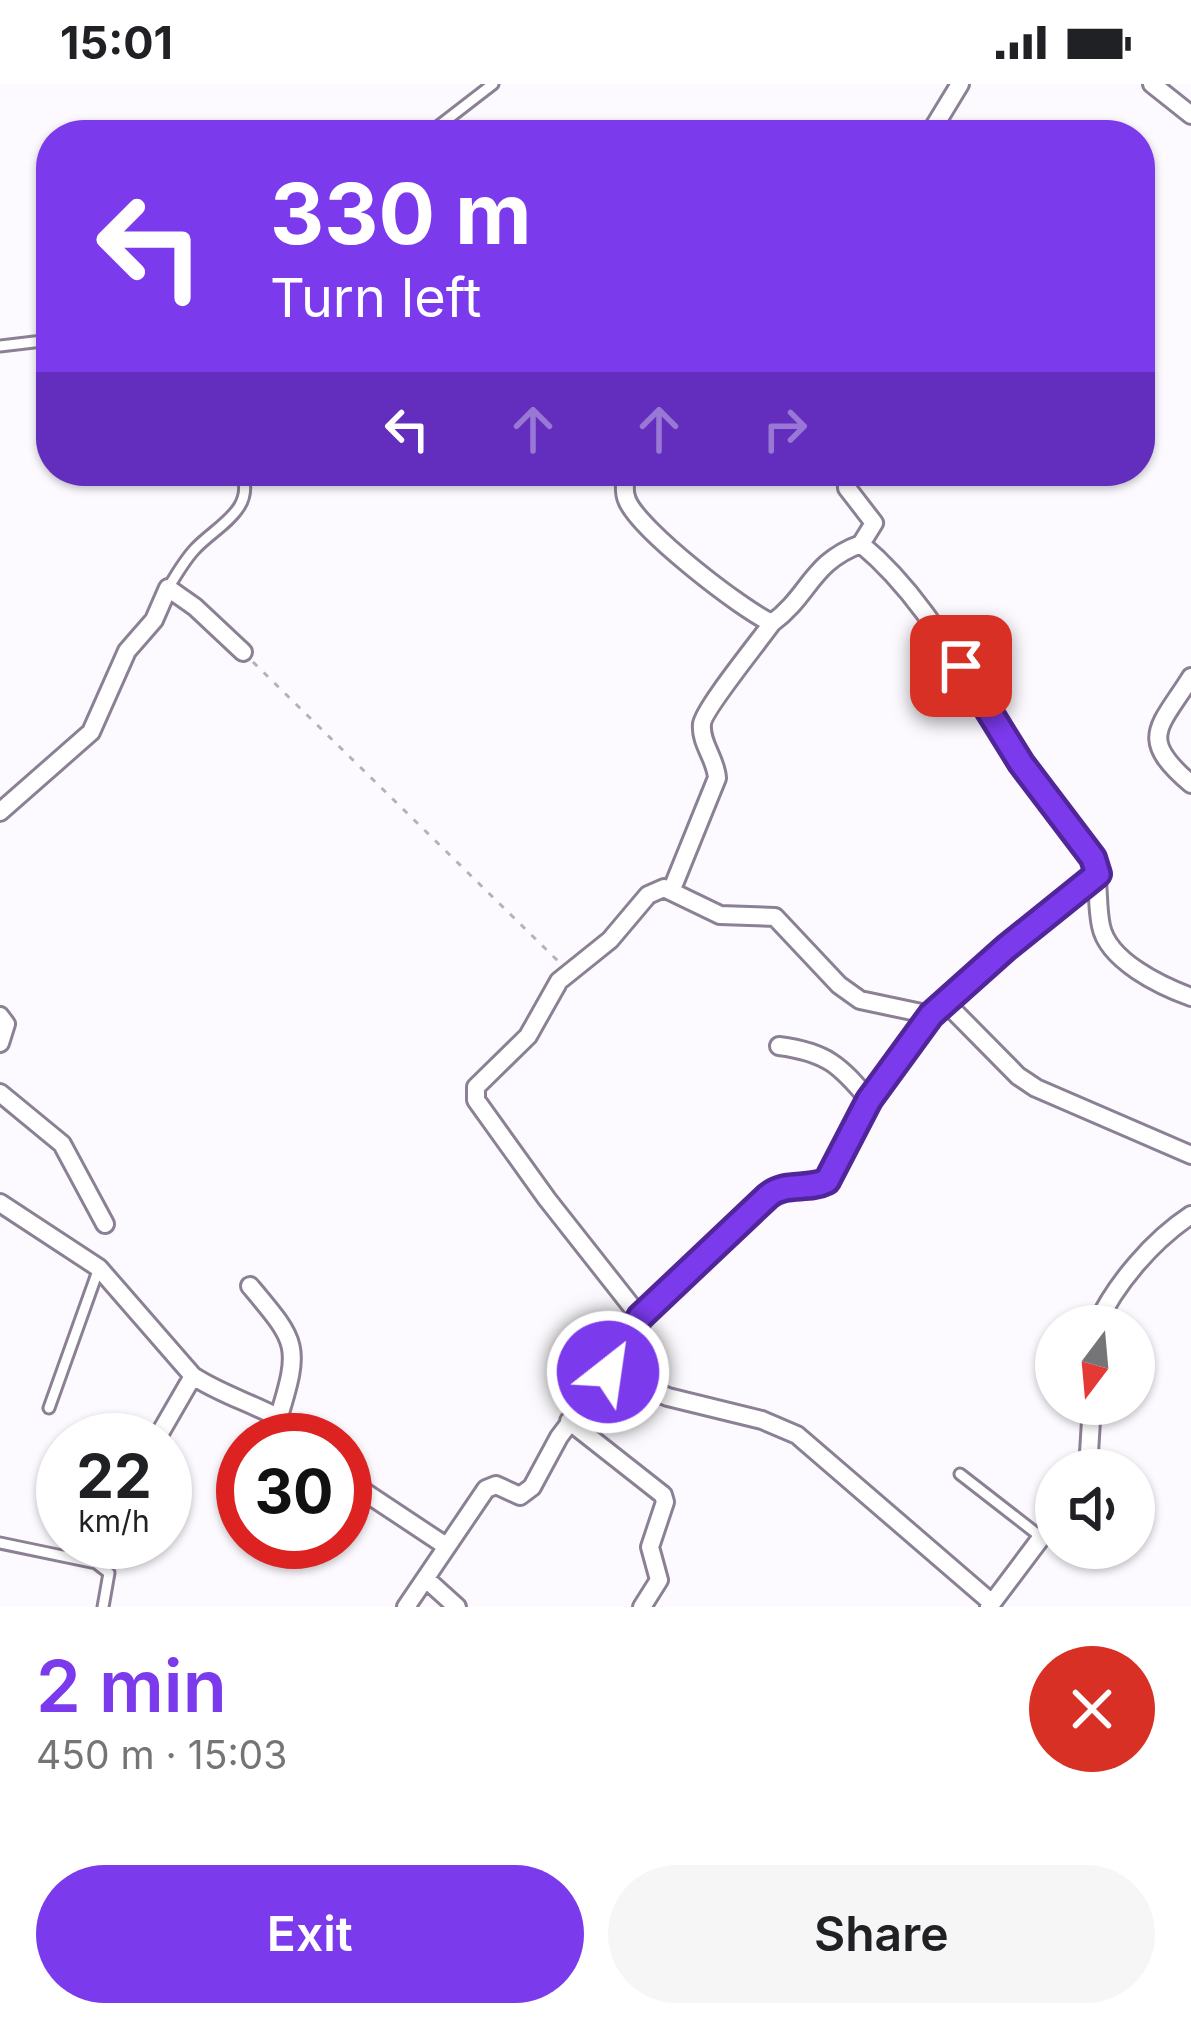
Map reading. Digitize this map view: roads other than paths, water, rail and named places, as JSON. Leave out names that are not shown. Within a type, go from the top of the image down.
[{"type":"street","points":[[937,120],[960,84]]},
{"type":"street","points":[[1153,84],[1191,115]]},
{"type":"street","points":[[626,486],[627,501],[639,518],[704,576],[772,623]]},
{"type":"street","points":[[672,889],[717,778],[717,764],[703,734],[705,714],[772,623],[823,564],[861,544],[874,523],[847,486]]},
{"type":"street","points":[[861,544],[890,568],[923,609],[1021,763],[1093,858],[1100,918],[1111,945],[1150,977],[1191,997]]},
{"type":"street","points":[[0,812],[91,732],[127,651],[149,628],[166,601],[168,588],[243,652]]},
{"type":"street","points":[[1191,677],[1158,729],[1156,742],[1191,784]]},
{"type":"street","points":[[406,1607],[489,1486],[520,1496],[529,1491],[569,1421],[608,1372],[640,1317],[776,1189],[816,1187],[827,1181],[869,1100],[938,1008],[1098,874]]},
{"type":"street","points":[[640,1317],[476,1100],[476,1087],[528,1036],[554,989],[610,940],[648,895],[664,888],[720,915],[775,917],[839,986],[860,1000],[938,1008],[1036,1088],[1191,1155]]},
{"type":"street","points":[[0,1016],[6,1024],[0,1043]]},
{"type":"street","points":[[779,1046],[830,1059],[869,1100]]},
{"type":"street","points":[[0,1093],[62,1144],[105,1224]]},
{"type":"street","points":[[0,1203],[100,1268],[193,1376],[272,1413]]},
{"type":"street","points":[[1108,1305],[1156,1244],[1191,1214]]},
{"type":"street","points":[[250,1286],[287,1330],[291,1343],[293,1370],[280,1413]]},
{"type":"street","points":[[608,1372],[668,1396],[762,1420],[797,1435],[990,1605],[1035,1545]]},
{"type":"street","points":[[172,1413],[193,1376]]},
{"type":"street","points":[[569,1421],[664,1495],[650,1547],[659,1580],[641,1607]]},
{"type":"street","points":[[372,1497],[446,1546]]},
{"type":"street","points":[[426,1579],[457,1607]]},
{"type":"lane","points":[[446,120],[493,84]]},
{"type":"lane","points":[[0,346],[36,342]]},
{"type":"lane","points":[[168,588],[197,546],[230,520],[242,504],[246,486]]},
{"type":"lane","points":[[49,1408],[100,1268]]},
{"type":"lane","points":[[960,1474],[1035,1532]]},
{"type":"lane","points":[[0,1543],[96,1563],[111,1580],[103,1607]]}]
